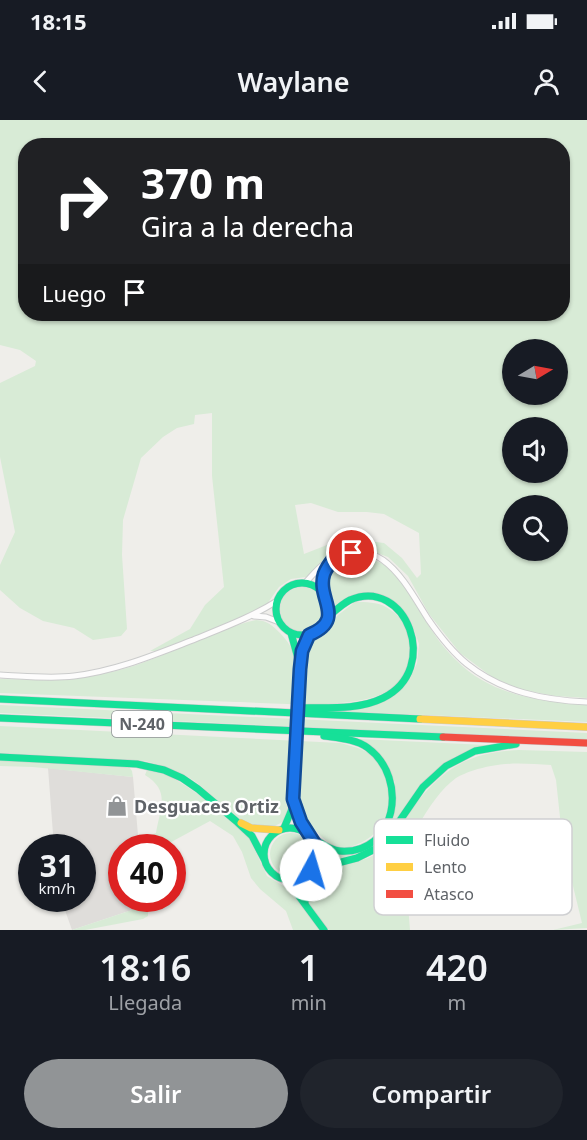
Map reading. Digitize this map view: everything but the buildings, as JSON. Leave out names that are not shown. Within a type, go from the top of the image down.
[{"type":"main road","points":[[300,669],[291,633],[279,622],[277,601],[291,585],[304,583],[312,585],[324,594],[329,609],[328,617]]},
{"type":"main road","points":[[240,711],[369,703],[384,698],[403,683],[411,672],[415,659],[412,633],[400,612],[382,600],[362,597],[344,603],[328,617],[317,632],[309,635],[291,633]]},
{"type":"main road","points":[[264,859],[267,842],[272,835],[282,829],[290,816],[293,799],[300,669],[302,651],[309,635]]},
{"type":"main road","name":"N-240","points":[[0,699],[587,727]]},
{"type":"main road","name":"N-240","points":[[0,718],[587,743]]},
{"type":"main road","points":[[284,730],[342,739],[363,745],[377,755],[393,784],[394,800],[389,819]]},
{"type":"main road","points":[[401,819],[423,787],[459,758],[475,751],[534,741]]},
{"type":"main road","points":[[0,758],[137,764],[158,768],[182,778],[236,820],[252,836],[272,873],[287,880],[324,930]]},
{"type":"main road","points":[[293,799],[301,822],[317,850],[315,864],[308,873],[303,896],[305,905]]},
{"type":"main road","points":[[236,820],[251,828],[292,827],[333,849],[342,851],[352,850],[374,840]]},
{"type":"main road","points":[[287,880],[297,879],[308,873],[357,858],[374,850]]},
{"type":"street","points":[[304,583],[322,564],[334,558],[362,553],[373,555],[392,566],[400,574],[440,636],[454,652],[495,683],[532,696],[587,702]]},
{"type":"street","points":[[324,594],[323,575],[334,558]]},
{"type":"street","points":[[0,675],[52,677],[111,670],[145,659],[253,616],[277,601]]},
{"type":"street","points":[[253,616],[266,617],[279,622]]},
{"type":"shaded area","name":"Desguaces Ortiz","points":[[48,768],[133,777],[138,834],[108,834],[108,912],[126,912],[72,930],[66,912],[96,912],[96,834],[53,834]]},
{"type":"green space","points":[[0,120],[587,120],[587,698],[555,696],[518,689],[492,677],[460,653],[429,614],[408,576],[388,557],[366,549],[344,550],[329,556],[306,577],[291,579],[279,587],[265,607],[249,615],[158,651],[150,651],[190,629],[205,605],[224,587],[212,476],[212,413],[195,415],[194,424],[177,428],[163,437],[141,458],[123,520],[122,555],[127,629],[121,636],[93,640],[74,628],[43,621],[20,608],[0,590],[0,565],[15,532],[0,457],[0,383],[35,366],[36,361],[20,350],[0,345]],"holes":[[[311,503],[338,512],[384,514],[419,533],[421,574],[417,578],[402,558],[384,543],[345,538],[304,554],[295,505]]]},
{"type":"green space","points":[[359,556],[381,563],[397,576],[438,639],[470,672],[485,682],[517,694],[587,705],[587,722],[336,711],[363,708],[410,679],[417,663],[419,644],[411,621],[380,596],[362,593],[336,606],[328,586],[328,571],[338,561]]},
{"type":"green space","points":[[302,587],[317,594],[324,609],[317,624],[302,631],[287,624],[280,609],[287,594]]},
{"type":"green space","points":[[355,602],[375,603],[386,607],[407,628],[411,641],[411,654],[400,679],[390,689],[362,700],[327,704],[288,704],[0,693],[0,679],[64,678],[111,672],[143,663],[223,630],[256,620],[270,624],[286,640],[294,657],[293,686],[303,687],[304,656],[308,646],[324,633],[338,615]]},
{"type":"green space","points":[[0,705],[587,733],[587,740],[0,713]]},
{"type":"green space","points":[[0,726],[340,743],[366,751],[382,767],[387,779],[389,805],[384,819],[374,819],[374,833],[370,837],[358,844],[342,848],[326,841],[311,827],[301,812],[297,792],[299,758],[291,758],[290,798],[286,818],[275,826],[262,827],[250,825],[239,819],[188,777],[156,764],[145,761],[0,753]]},
{"type":"green space","points":[[359,739],[486,745],[454,757],[399,819],[388,819],[395,782]]},
{"type":"green space","points":[[519,750],[587,752],[587,928],[553,930],[582,923],[572,882],[572,819],[560,819],[556,780],[551,765],[498,765],[469,772],[456,778],[446,787],[422,819],[405,819],[427,790],[452,768],[481,755]]},
{"type":"green space","points":[[0,760],[129,767],[133,777],[0,766]]},
{"type":"green space","points":[[147,770],[170,776],[216,807],[248,835],[267,876],[290,890],[320,930],[293,930],[286,911],[260,889],[251,878],[242,852],[233,836],[210,821],[186,834],[154,834],[156,833],[161,808],[161,794],[153,781],[145,775]]},
{"type":"green space","points":[[291,833],[299,834],[306,839],[311,846],[311,862],[306,869],[299,874],[291,875],[283,874],[276,869],[271,862],[270,854],[271,846],[276,839],[283,834]]},
{"type":"green space","points":[[374,837],[374,847],[341,859],[323,860],[323,848],[340,854]]},
{"type":"green space","points":[[374,855],[374,915],[409,915],[410,930],[329,930],[313,911],[306,894],[311,878],[327,868]]},
{"type":"green space","points":[[126,912],[148,912],[148,916],[143,919],[85,930],[72,930]]},
{"type":"traffic: fast","points":[[297,583],[307,583],[321,590],[328,609],[321,628],[307,635],[297,635],[287,631],[280,624],[276,614],[276,604],[280,594],[287,587],[297,583]]},
{"type":"traffic: fast","points":[[296,708],[340,708],[373,702],[383,698],[401,684],[411,667],[413,648],[410,629],[401,613],[387,601],[370,596],[350,600],[328,617]]},
{"type":"traffic: fast","points":[[291,633],[299,662]]},
{"type":"traffic: fast","points":[[295,759],[299,684]]},
{"type":"traffic: fast","points":[[0,699],[420,719]]},
{"type":"traffic: fast","points":[[0,718],[443,737]]},
{"type":"traffic: fast","points":[[324,736],[358,743],[368,748],[381,761],[389,777],[392,795],[388,819]]},
{"type":"traffic: fast","points":[[401,819],[423,787],[446,766],[475,751],[516,744]]},
{"type":"traffic: fast","points":[[0,757],[137,764],[164,770],[198,789],[236,821],[252,836],[264,859]]},
{"type":"traffic: fast","points":[[284,828],[292,809],[295,759]]},
{"type":"traffic: fast","points":[[285,828],[295,828],[309,835],[316,854],[309,873],[295,880],[285,880],[275,876],[268,869],[264,859],[264,849],[268,839],[275,832],[285,828]]},
{"type":"traffic: fast","points":[[311,837],[340,851],[359,849],[374,841]]},
{"type":"traffic: fast","points":[[311,870],[357,858],[374,850]]},
{"type":"traffic: fast","points":[[305,902],[306,875]]},
{"type":"traffic: fast","points":[[287,880],[324,930]]},
{"type":"traffic: slow","points":[[299,684],[302,651],[308,635]]},
{"type":"traffic: slow","points":[[420,719],[587,727]]},
{"type":"traffic: slow","points":[[241,823],[251,828],[279,830]]},
{"type":"traffic: jam","points":[[443,737],[587,743]]},
{"type":"traffic: jam","points":[[294,801],[307,833]]},
{"type":"place","name":"Desguaces Ortiz","points":[[117,806]]},
{"type":"route","points":[[311,870],[315,864],[317,850],[301,822],[293,799],[302,651],[309,635],[317,632],[328,617],[329,609],[324,594],[323,575],[334,558],[352,553]]}]
